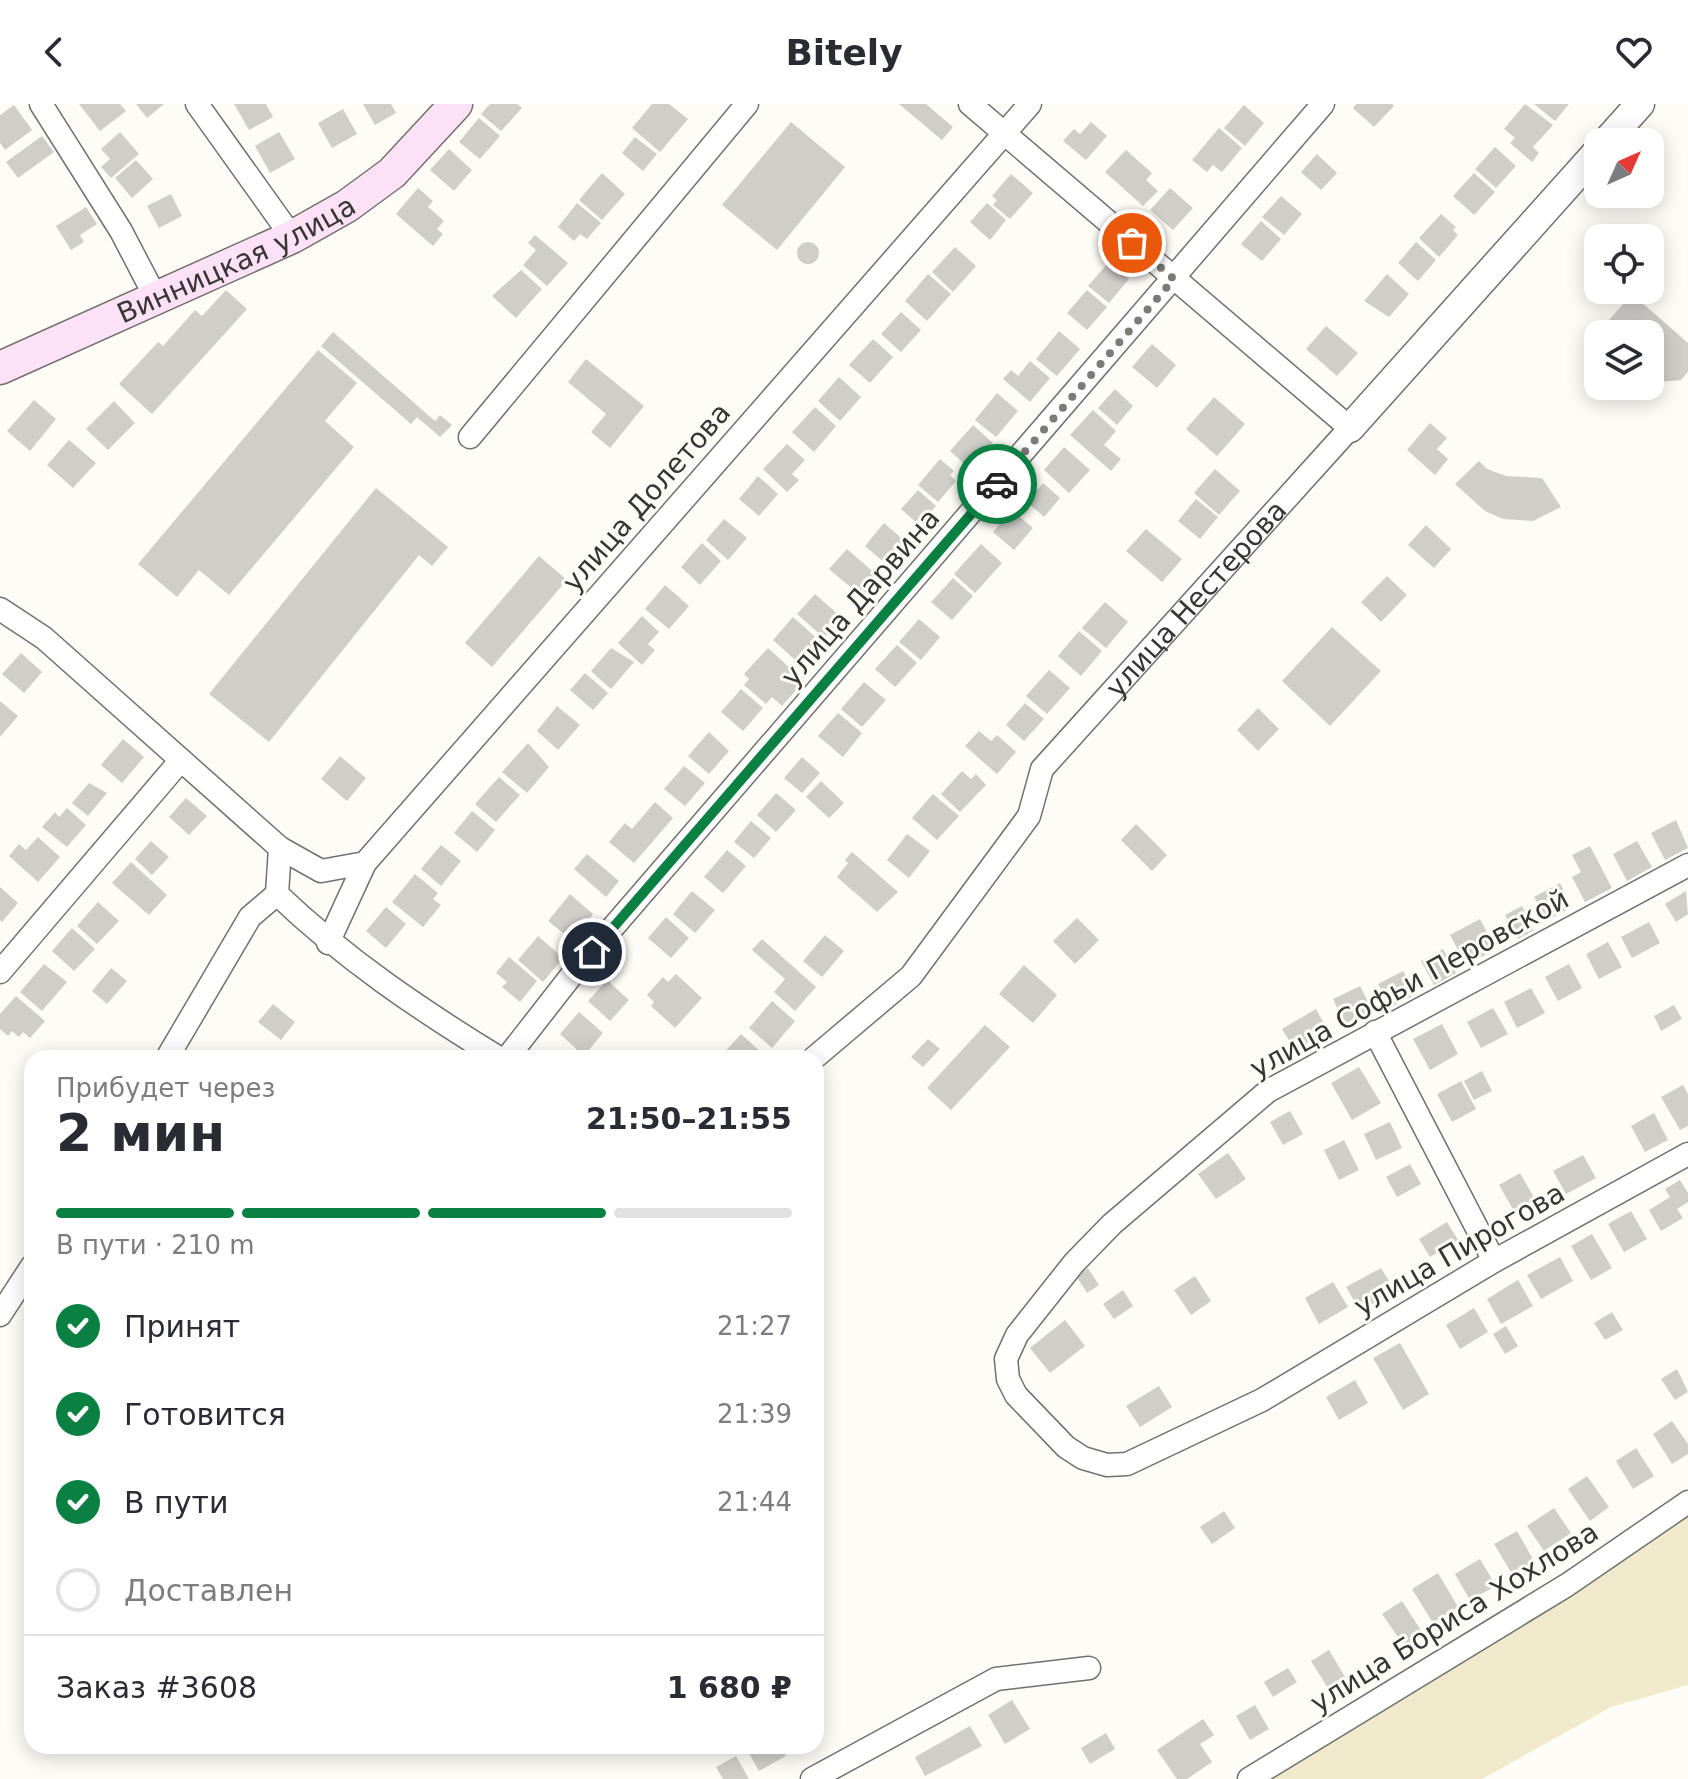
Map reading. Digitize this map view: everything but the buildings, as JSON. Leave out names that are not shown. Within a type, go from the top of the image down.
[{"type":"main road","name":"Винницкая улица","points":[[0,368],[292,237],[347,206],[392,173],[448,107]]},
{"type":"street","points":[[41,104],[121,231],[157,300]]},
{"type":"street","points":[[197,104],[292,237]]},
{"type":"street","points":[[470,437],[747,104]]},
{"type":"street","points":[[970,104],[1350,428]]},
{"type":"street","name":"улица Долетова","points":[[328,943],[365,863],[1030,104]]},
{"type":"street","name":"улица Дарвина","points":[[513,1050],[571,976],[1323,104]]},
{"type":"street","points":[[1619,128],[1640,104]]},
{"type":"street","name":"улица Нестерова","points":[[823,1050],[911,976],[1029,816],[1042,769],[1584,167]]},
{"type":"street","points":[[4,619],[44,638],[280,848],[321,871],[365,863]]},
{"type":"street","points":[[0,972],[181,760]]},
{"type":"street","points":[[172,1050],[250,917],[277,894],[280,848]]},
{"type":"street","name":"улица Софьи Перовской","points":[[1262,1400],[1127,1464],[1107,1465],[1083,1458],[1066,1447],[1016,1395],[1008,1379],[1006,1359],[1017,1335],[1074,1263],[1112,1224],[1268,1091],[1688,865]]},
{"type":"street","points":[[277,894],[328,943],[402,998],[486,1050]]},
{"type":"street","points":[[1375,1032],[1494,1261]]},
{"type":"street","name":"улица Пирогова","points":[[1262,1400],[1494,1261],[1688,1154]]},
{"type":"street","points":[[0,1315],[24,1278]]},
{"type":"street","name":"улица Бориса Хохлова","points":[[1249,1779],[1567,1585],[1688,1502]]},
{"type":"street","points":[[812,1779],[996,1679],[1089,1668]]},
{"type":"shaded area","points":[[1688,1516],[1688,1685],[1611,1707],[1482,1779],[1273,1779]]},
{"type":"way so far","points":[[997,484],[1174,279],[1132,243]]},
{"type":"route","points":[[592,952],[997,484]]}]
